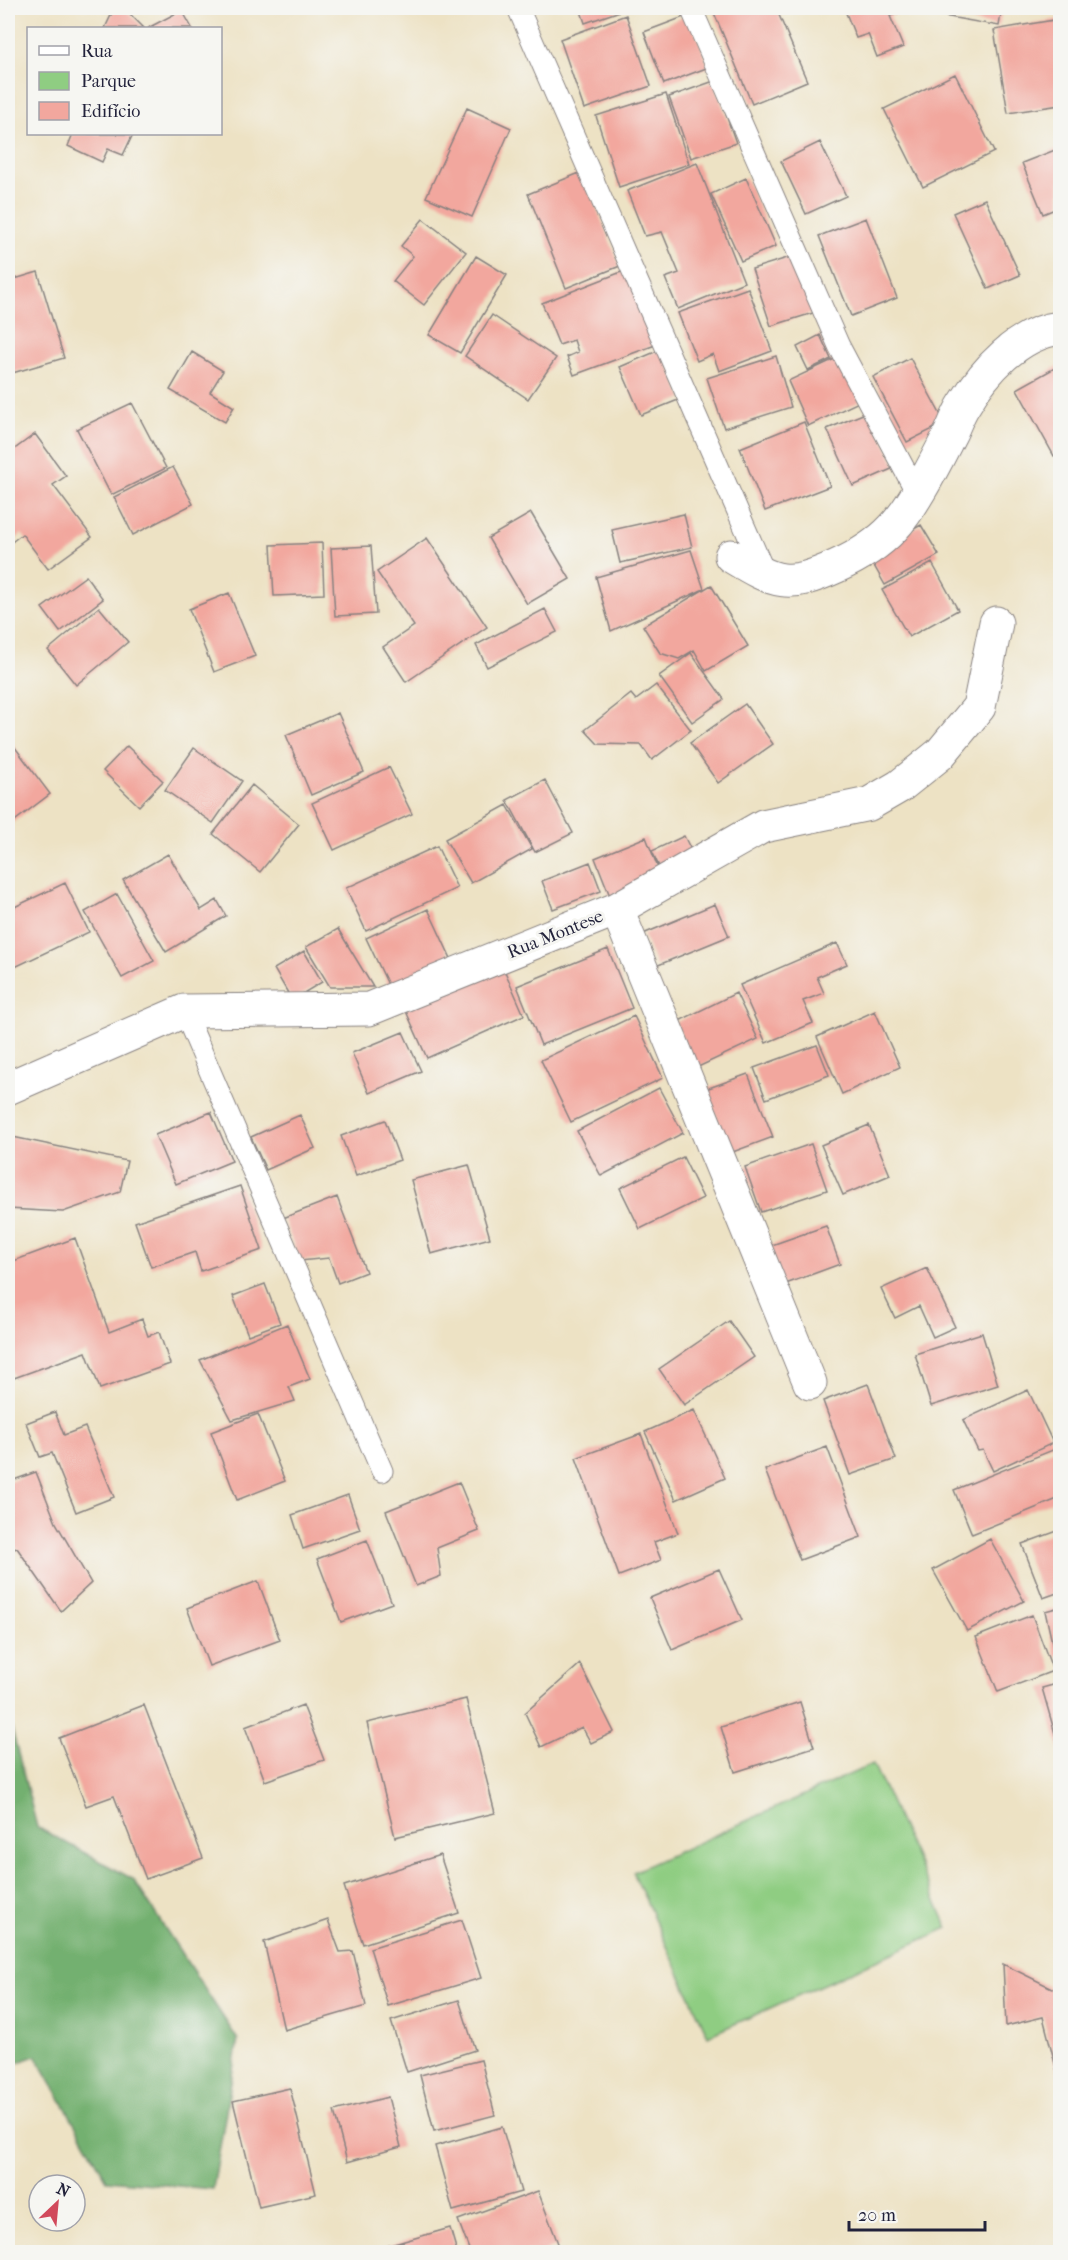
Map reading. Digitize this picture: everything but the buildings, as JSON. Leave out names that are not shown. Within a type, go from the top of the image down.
[{"type":"street","points":[[731,556],[766,577],[784,581],[814,576],[855,558],[893,528],[917,493],[963,405],[1006,352],[1034,334],[1060,328]]},
{"type":"street","name":"Rua Montese","points":[[8,1088],[184,1011],[369,1009],[617,909],[763,826],[869,804],[900,786],[940,754],[978,707],[996,623]]},
{"type":"street","points":[[617,909],[810,1383]]},
{"type":"lane","points":[[518,8],[766,577]]},
{"type":"lane","points":[[692,8],[839,346],[917,493]]},
{"type":"lane","points":[[184,1011],[382,1471]]},
{"type":"green space","points":[[8,1714],[37,1827],[133,1879],[238,2040],[213,2189],[107,2180],[36,2056],[8,2066]]},
{"type":"green space","points":[[873,1764],[948,1928],[708,2036],[633,1872]]}]
